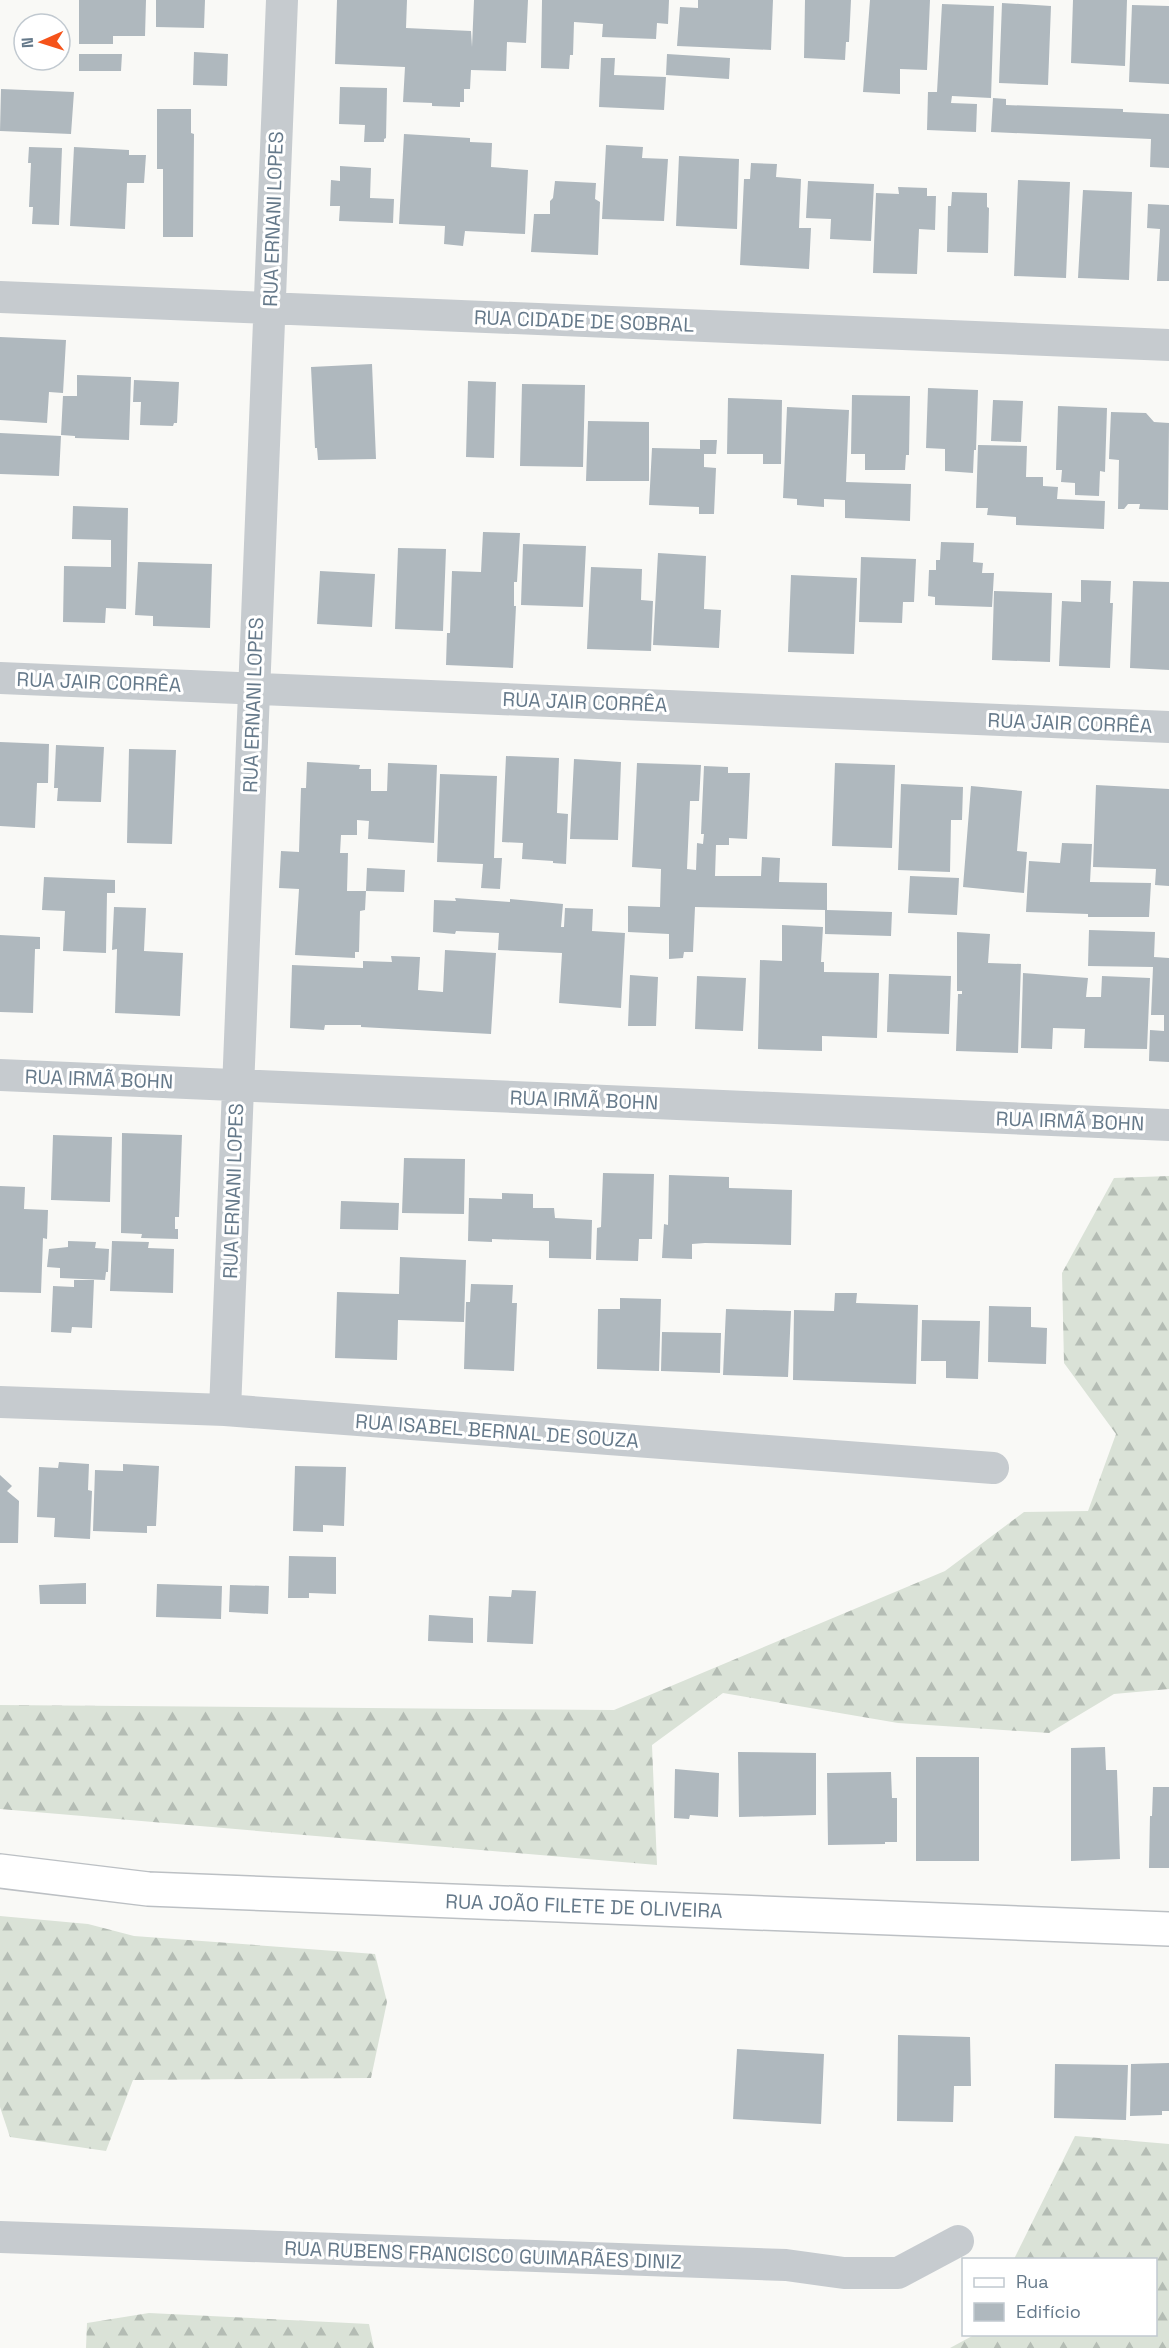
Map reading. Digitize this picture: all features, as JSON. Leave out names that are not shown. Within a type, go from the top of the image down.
[{"type":"main road","name":"RUA JOÃO FILETE DE OLIVEIRA","points":[[0,1871],[148,1889],[1169,1929]]},
{"type":"street","name":"RUA ERNANI LOPES","points":[[225,1410],[282,0]]},
{"type":"street","name":"RUA CIDADE DE SOBRAL","points":[[0,297],[1169,345]]},
{"type":"street","name":"RUA JAIR CORRÊA","points":[[0,678],[1169,727]]},
{"type":"street","name":"RUA IRMÃ BOHN","points":[[0,1075],[1169,1125]]},
{"type":"street","name":"RUA ISABEL BERNAL DE SOUZA","points":[[0,1402],[225,1410],[993,1468]]},
{"type":"street","name":"RUA RUBENS FRANCISCO GUIMARÃES DINIZ","points":[[0,2237],[786,2265],[844,2273],[898,2273],[958,2241]]},
{"type":"green space","points":[[1169,1176],[1169,1689],[1114,1694],[1049,1733],[898,1723],[723,1693],[652,1745],[657,1865],[0,1809],[0,1705],[614,1710],[945,1571],[1024,1512],[1088,1511],[1116,1434],[1064,1363],[1062,1273],[1114,1178]]},
{"type":"green space","points":[[0,1916],[88,1924],[134,1936],[375,1954],[387,2002],[371,2078],[133,2080],[106,2151],[10,2137],[0,2107]]},
{"type":"green space","points":[[1075,2136],[1169,2144],[1169,2348],[950,2348],[972,2336],[1157,2336],[1157,2258],[1014,2258]]},
{"type":"green space","points":[[149,2313],[369,2324],[374,2348],[86,2348],[87,2323]]},
{"type":"building","points":[[79,0],[146,0],[145,36],[113,36],[113,44],[79,44]]},
{"type":"building","points":[[156,0],[205,0],[204,28],[156,27]]},
{"type":"building","points":[[337,0],[407,0],[406,28],[471,31],[472,47],[474,0],[528,0],[526,43],[507,42],[506,71],[471,70],[470,89],[464,89],[464,102],[460,102],[460,107],[403,102],[405,67],[335,64]]},
{"type":"building","points":[[542,0],[669,0],[668,24],[657,23],[656,39],[602,37],[603,24],[574,22],[573,55],[570,55],[569,69],[541,68]]},
{"type":"building","points":[[698,0],[773,0],[771,50],[677,46],[680,7],[698,8]]},
{"type":"building","points":[[805,0],[851,0],[849,42],[846,42],[845,60],[804,58]]},
{"type":"building","points":[[870,0],[930,0],[927,70],[900,69],[900,94],[863,92]]},
{"type":"building","points":[[1073,0],[1127,0],[1125,66],[1071,63]]},
{"type":"building","points":[[1002,3],[1051,6],[1048,85],[999,83]]},
{"type":"building","points":[[942,4],[994,6],[991,98],[952,96],[951,103],[977,104],[976,132],[927,130],[928,92],[937,92]]},
{"type":"building","points":[[1132,5],[1169,6],[1169,84],[1129,82]]},
{"type":"building","points":[[194,52],[228,54],[227,86],[193,85]]},
{"type":"building","points":[[79,54],[122,54],[121,71],[79,71]]},
{"type":"building","points":[[667,54],[730,58],[729,79],[666,75]]},
{"type":"building","points":[[601,58],[615,58],[614,75],[666,77],[664,110],[599,107]]},
{"type":"building","points":[[340,87],[387,88],[384,142],[364,142],[365,125],[339,124]]},
{"type":"building","points":[[1,89],[74,92],[71,134],[0,131]]},
{"type":"building","points":[[993,98],[1006,99],[1006,105],[1123,109],[1123,112],[1169,114],[1169,168],[1150,167],[1151,139],[991,132]]},
{"type":"building","points":[[157,109],[191,109],[191,133],[194,134],[193,237],[163,237],[163,169],[157,169]]},
{"type":"building","points":[[404,134],[470,138],[470,142],[492,143],[491,167],[528,170],[525,234],[465,231],[463,246],[444,244],[445,226],[399,224]]},
{"type":"building","points":[[606,145],[643,147],[642,158],[668,159],[664,221],[602,219]]},
{"type":"building","points":[[29,147],[62,148],[59,225],[32,224],[33,207],[29,207],[31,163],[28,163]]},
{"type":"building","points":[[74,147],[129,150],[129,155],[146,155],[144,183],[127,183],[125,229],[70,226]]},
{"type":"building","points":[[679,156],[739,159],[737,229],[676,226]]},
{"type":"building","points":[[751,163],[777,164],[776,177],[801,179],[799,228],[811,228],[809,269],[740,265],[744,179],[750,179]]},
{"type":"building","points":[[340,166],[371,168],[370,198],[394,199],[393,223],[339,221],[340,206],[330,206],[331,180],[340,181]]},
{"type":"building","points":[[1018,180],[1070,182],[1066,278],[1014,276]]},
{"type":"building","points":[[555,181],[596,183],[595,199],[600,202],[598,255],[531,252],[534,214],[550,214],[550,201],[553,198]]},
{"type":"building","points":[[808,181],[874,184],[871,241],[830,239],[831,219],[806,218]]},
{"type":"building","points":[[898,187],[927,188],[927,196],[936,196],[935,230],[919,229],[917,274],[873,273],[876,193],[899,194]]},
{"type":"building","points":[[1083,190],[1132,192],[1129,280],[1078,278]]},
{"type":"building","points":[[952,192],[987,193],[988,253],[947,252],[948,206],[951,206]]},
{"type":"building","points":[[1148,204],[1169,205],[1169,281],[1157,281],[1160,229],[1147,228]]},
{"type":"building","points":[[0,337],[66,340],[63,393],[49,392],[47,423],[0,420]]},
{"type":"building","points":[[372,364],[376,459],[318,460],[317,448],[315,448],[311,367]]},
{"type":"building","points":[[77,375],[131,377],[129,440],[75,438],[75,436],[61,435],[63,396],[77,396]]},
{"type":"building","points":[[134,380],[179,382],[177,423],[173,426],[140,425],[141,402],[133,402]]},
{"type":"building","points":[[468,381],[496,382],[494,458],[466,457]]},
{"type":"building","points":[[522,384],[585,385],[583,467],[520,466]]},
{"type":"building","points":[[928,388],[978,390],[973,473],[945,471],[945,449],[926,448]]},
{"type":"building","points":[[852,395],[910,396],[909,455],[906,455],[905,470],[865,470],[865,454],[851,454]]},
{"type":"building","points":[[728,398],[782,400],[781,464],[763,464],[763,454],[727,454]]},
{"type":"building","points":[[993,400],[1023,401],[1021,442],[991,441]]},
{"type":"building","points":[[1058,406],[1107,408],[1105,472],[1100,471],[1099,496],[1075,495],[1075,483],[1061,482],[1062,470],[1056,470]]},
{"type":"building","points":[[787,407],[849,410],[846,482],[911,484],[910,521],[845,518],[845,500],[824,499],[824,507],[797,505],[797,499],[783,498]]},
{"type":"building","points":[[1111,412],[1146,413],[1154,422],[1169,423],[1168,510],[1139,509],[1140,504],[1128,504],[1124,509],[1118,509],[1119,460],[1109,459]]},
{"type":"building","points":[[588,421],[649,422],[649,481],[586,481]]},
{"type":"building","points":[[0,433],[61,436],[59,476],[0,474]]},
{"type":"building","points":[[700,440],[717,440],[716,454],[704,454],[704,467],[716,468],[714,514],[699,514],[699,507],[649,505],[652,448],[700,449]]},
{"type":"building","points":[[978,445],[1027,446],[1026,477],[1043,477],[1043,486],[1058,487],[1057,499],[1105,501],[1104,529],[1016,525],[1016,517],[987,515],[988,508],[976,508]]},
{"type":"building","points":[[73,506],[128,508],[126,609],[106,608],[105,623],[63,622],[64,566],[111,567],[111,540],[72,539]]},
{"type":"building","points":[[483,532],[520,533],[517,582],[514,582],[514,606],[516,606],[513,668],[446,665],[447,633],[450,633],[452,571],[481,572]]},
{"type":"building","points":[[941,542],[974,543],[973,562],[983,563],[982,573],[994,573],[992,607],[935,605],[935,597],[928,596],[929,570],[936,570],[936,560],[940,560]]},
{"type":"building","points":[[523,544],[586,546],[583,607],[521,605]]},
{"type":"building","points":[[398,548],[446,549],[443,631],[395,629]]},
{"type":"building","points":[[658,553],[706,556],[704,609],[721,610],[719,648],[653,645]]},
{"type":"building","points":[[861,557],[916,559],[914,602],[903,602],[902,623],[859,622]]},
{"type":"building","points":[[138,562],[212,564],[210,628],[153,626],[153,616],[135,615]]},
{"type":"building","points":[[591,567],[642,569],[641,600],[653,601],[651,651],[587,649]]},
{"type":"building","points":[[320,571],[375,574],[372,627],[317,624]]},
{"type":"building","points":[[791,575],[857,578],[854,654],[788,652]]},
{"type":"building","points":[[1081,580],[1111,581],[1110,603],[1113,603],[1110,668],[1059,666],[1062,601],[1081,602]]},
{"type":"building","points":[[1133,581],[1169,582],[1169,670],[1130,668]]},
{"type":"building","points":[[994,591],[1052,593],[1050,662],[992,660]]},
{"type":"building","points":[[0,742],[49,744],[48,783],[37,783],[35,828],[0,826]]},
{"type":"building","points":[[56,745],[104,747],[101,802],[57,801],[58,788],[54,788]]},
{"type":"building","points":[[129,749],[176,750],[172,844],[127,843]]},
{"type":"building","points":[[506,756],[559,758],[557,813],[568,814],[566,864],[522,859],[523,843],[502,842]]},
{"type":"building","points":[[574,759],[621,762],[618,840],[570,839]]},
{"type":"building","points":[[307,762],[360,765],[359,769],[371,769],[371,791],[387,791],[388,763],[437,765],[434,843],[368,839],[369,821],[357,820],[357,835],[341,835],[340,853],[348,853],[347,891],[366,891],[365,910],[360,911],[359,952],[355,952],[355,958],[295,955],[299,889],[279,888],[281,851],[299,852],[301,788],[306,788]]},
{"type":"building","points":[[637,763],[701,765],[699,801],[690,801],[687,869],[696,870],[697,843],[703,844],[704,834],[701,834],[704,766],[728,767],[728,773],[750,773],[747,839],[729,838],[729,845],[716,845],[715,876],[761,876],[762,857],[780,858],[779,882],[827,883],[827,910],[892,912],[891,936],[825,934],[825,910],[695,907],[693,952],[684,952],[683,958],[669,959],[669,934],[628,932],[628,906],[660,907],[661,869],[632,867]]},
{"type":"building","points":[[835,763],[895,765],[892,848],[832,846]]},
{"type":"building","points":[[440,774],[497,776],[494,858],[502,858],[500,889],[481,888],[483,864],[437,862]]},
{"type":"building","points":[[901,784],[963,787],[962,820],[951,820],[950,872],[898,870]]},
{"type":"building","points":[[1096,785],[1169,789],[1169,886],[1155,885],[1156,869],[1093,867]]},
{"type":"building","points":[[971,786],[1022,791],[1017,851],[1027,852],[1024,893],[963,887]]},
{"type":"building","points":[[1062,843],[1092,844],[1090,882],[1151,883],[1149,917],[1088,917],[1088,914],[1026,912],[1029,861],[1060,863]]},
{"type":"building","points":[[367,868],[405,870],[404,892],[366,891]]},
{"type":"building","points":[[910,876],[959,878],[957,915],[908,913]]},
{"type":"building","points":[[44,877],[115,880],[115,893],[107,893],[106,953],[63,951],[65,911],[42,910]]},
{"type":"building","points":[[455,898],[510,902],[510,899],[563,904],[561,927],[564,927],[565,908],[593,909],[592,931],[625,933],[621,1008],[559,1003],[562,953],[498,950],[499,933],[433,932],[434,900],[456,901]]},
{"type":"building","points":[[114,907],[146,908],[144,951],[183,953],[180,1016],[115,1013],[117,949],[112,950]]},
{"type":"building","points":[[782,925],[823,927],[821,962],[824,962],[824,972],[879,973],[877,1038],[822,1036],[822,1051],[758,1049],[760,960],[782,961]]},
{"type":"building","points":[[1089,930],[1155,932],[1154,957],[1169,958],[1169,1062],[1149,1061],[1150,1030],[1164,1031],[1164,1015],[1151,1015],[1153,967],[1088,966]]},
{"type":"building","points":[[957,932],[990,934],[988,963],[1021,964],[1018,1053],[956,1051],[958,994],[962,994],[962,991],[957,991]]},
{"type":"building","points":[[0,935],[40,937],[40,949],[35,949],[33,1013],[0,1012]]},
{"type":"building","points":[[445,950],[496,953],[491,1034],[361,1027],[361,1025],[325,1025],[324,1030],[290,1028],[292,965],[363,968],[363,961],[392,962],[391,956],[420,957],[418,990],[443,992]]},
{"type":"building","points":[[1023,973],[1088,978],[1086,997],[1101,997],[1102,976],[1150,978],[1147,1049],[1084,1048],[1085,1029],[1053,1028],[1052,1049],[1021,1048]]},
{"type":"building","points":[[889,974],[951,976],[949,1034],[887,1032]]},
{"type":"building","points":[[630,975],[658,977],[656,1026],[628,1026]]},
{"type":"building","points":[[697,976],[746,978],[743,1031],[695,1029]]},
{"type":"building","points":[[122,1133],[182,1135],[179,1217],[175,1217],[178,1239],[141,1238],[142,1234],[121,1233]]},
{"type":"building","points":[[53,1135],[112,1137],[110,1202],[51,1200]]},
{"type":"building","points":[[404,1158],[465,1159],[464,1214],[402,1213]]},
{"type":"building","points":[[603,1173],[654,1174],[652,1239],[639,1239],[638,1261],[596,1260],[597,1228],[601,1227]]},
{"type":"building","points":[[669,1175],[729,1177],[729,1188],[792,1190],[791,1245],[692,1244],[692,1259],[662,1258],[664,1224],[668,1225]]},
{"type":"building","points":[[0,1186],[25,1187],[24,1209],[48,1210],[47,1239],[43,1238],[41,1293],[0,1292]]},
{"type":"building","points":[[502,1193],[533,1194],[533,1208],[554,1208],[555,1218],[592,1220],[591,1259],[549,1258],[549,1241],[492,1239],[492,1242],[468,1241],[469,1198],[502,1199]]},
{"type":"building","points":[[341,1201],[399,1203],[398,1230],[340,1229]]},
{"type":"building","points":[[68,1241],[96,1242],[95,1248],[109,1249],[108,1272],[106,1272],[105,1280],[60,1278],[60,1268],[47,1267],[49,1249],[68,1247]]},
{"type":"building","points":[[112,1241],[149,1242],[148,1248],[174,1249],[173,1293],[110,1291]]},
{"type":"building","points":[[400,1257],[466,1260],[464,1322],[398,1320],[397,1360],[335,1358],[337,1292],[399,1294]]},
{"type":"building","points":[[74,1280],[94,1280],[92,1328],[72,1327],[71,1333],[51,1332],[53,1286],[74,1287]]},
{"type":"building","points":[[471,1284],[513,1285],[512,1303],[517,1303],[514,1371],[464,1369],[466,1302],[470,1302]]},
{"type":"building","points":[[835,1293],[857,1293],[856,1303],[918,1305],[916,1384],[793,1380],[794,1310],[834,1311]]},
{"type":"building","points":[[620,1298],[661,1299],[659,1371],[597,1369],[598,1309],[620,1309]]},
{"type":"building","points":[[989,1306],[1031,1307],[1031,1327],[1047,1328],[1046,1364],[988,1362]]},
{"type":"building","points":[[726,1309],[791,1311],[788,1377],[723,1375]]},
{"type":"building","points":[[922,1320],[980,1321],[978,1379],[946,1378],[946,1361],[921,1361]]},
{"type":"building","points":[[662,1332],[721,1333],[720,1373],[661,1371]]},
{"type":"building","points":[[59,1462],[89,1464],[88,1490],[92,1491],[90,1539],[54,1537],[55,1518],[37,1517],[39,1467],[58,1468]]},
{"type":"building","points":[[123,1464],[159,1466],[156,1526],[147,1526],[147,1533],[93,1531],[95,1470],[123,1471]]},
{"type":"building","points":[[295,1466],[346,1467],[344,1526],[323,1525],[323,1532],[293,1531]]},
{"type":"building","points":[[0,1475],[12,1486],[7,1491],[19,1501],[18,1543],[0,1543]]},
{"type":"building","points":[[289,1556],[336,1557],[336,1594],[309,1593],[309,1598],[288,1598]]},
{"type":"building","points":[[86,1583],[86,1604],[40,1604],[39,1585]]},
{"type":"building","points":[[157,1584],[222,1586],[221,1619],[156,1617]]},
{"type":"building","points":[[230,1585],[269,1586],[268,1614],[229,1612]]},
{"type":"building","points":[[512,1590],[536,1591],[533,1644],[487,1642],[489,1596],[511,1597]]},
{"type":"building","points":[[429,1615],[473,1618],[473,1643],[428,1641]]},
{"type":"building","points":[[1105,1747],[1106,1770],[1117,1770],[1120,1859],[1071,1861],[1071,1748]]},
{"type":"building","points":[[738,1752],[816,1753],[816,1815],[739,1817]]},
{"type":"building","points":[[916,1757],[979,1757],[979,1861],[916,1861]]},
{"type":"building","points":[[675,1769],[719,1773],[718,1817],[690,1815],[689,1819],[674,1818]]},
{"type":"building","points":[[891,1772],[892,1798],[897,1798],[897,1842],[828,1845],[827,1773]]},
{"type":"building","points":[[1153,1787],[1169,1787],[1169,1868],[1149,1868]]},
{"type":"building","points":[[898,2035],[970,2037],[971,2086],[954,2086],[953,2122],[897,2121]]},
{"type":"building","points":[[737,2049],[824,2054],[821,2124],[733,2119]]},
{"type":"building","points":[[1169,2063],[1169,2111],[1162,2111],[1162,2115],[1130,2116],[1131,2064]]},
{"type":"building","points":[[1055,2064],[1128,2065],[1126,2120],[1054,2118]]}]
